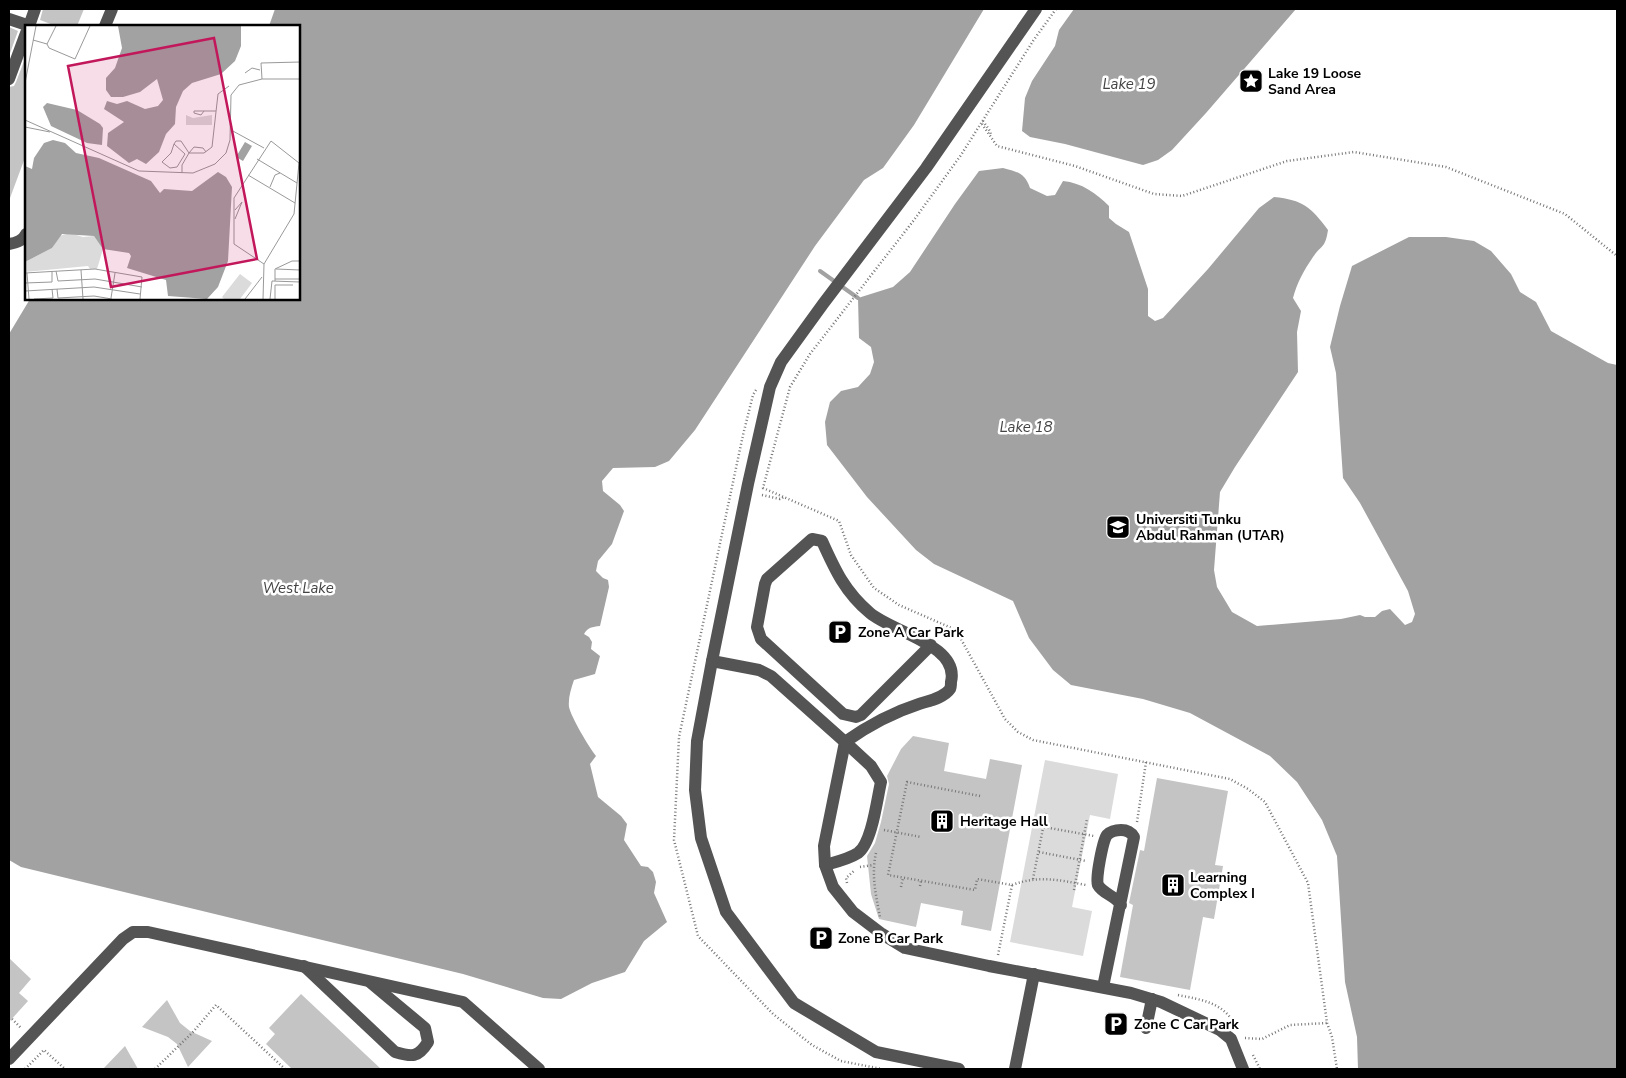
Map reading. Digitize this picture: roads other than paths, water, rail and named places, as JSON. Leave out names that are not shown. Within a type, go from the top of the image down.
[{"type":"street","points":[[29,25],[35,9]]},
{"type":"street","points":[[105,25],[112,9]]},
{"type":"street","points":[[952,1069],[876,1052],[794,1003],[726,912],[701,838],[695,790],[697,741],[746,492],[770,387],[781,362],[926,168],[1036,9]]},
{"type":"street","points":[[9,19],[26,25]]},
{"type":"street","points":[[9,79],[25,36]]},
{"type":"street","points":[[931,645],[861,715],[856,717],[843,714],[761,639],[757,628],[765,584],[768,579],[812,539],[822,541],[842,584],[871,614],[931,645],[950,664],[953,676],[950,690],[941,697],[895,711],[845,742],[824,846],[825,865],[833,887],[853,912],[882,934],[906,948],[1103,987],[1161,1002],[1220,1030],[1231,1039],[1244,1069]]},
{"type":"street","points":[[712,661],[759,670],[771,676],[872,766],[881,782],[868,837],[863,848],[853,856],[825,865]]},
{"type":"street","points":[[1103,987],[1121,905],[1134,837],[1128,831],[1120,830],[1111,832],[1105,838],[1096,879],[1099,887],[1121,905]]},
{"type":"street","points":[[9,1059],[123,939],[133,932],[148,932],[463,1002],[539,1069]]},
{"type":"street","points":[[304,966],[395,1052],[410,1056],[422,1052],[428,1042],[425,1028],[369,981]]},
{"type":"street","points":[[1016,1069],[1034,974]]},
{"type":"street","points":[[1146,1028],[1152,999]]},
{"type":"water","name":"West Lake","points":[[275,9],[984,9],[914,125],[883,168],[864,180],[815,246],[695,430],[669,461],[655,467],[613,468],[602,481],[603,491],[620,505],[624,511],[612,544],[598,561],[596,571],[608,580],[609,587],[600,626],[590,628],[584,634],[592,642],[591,649],[600,656],[595,674],[574,680],[569,697],[569,707],[573,718],[596,756],[590,764],[598,797],[621,816],[627,824],[624,840],[641,866],[648,867],[653,872],[656,882],[654,893],[667,922],[644,941],[625,972],[592,983],[561,999],[543,998],[463,974],[21,867],[9,860],[9,334],[29,300],[300,300],[300,25],[269,25]]},
{"type":"water","name":"Lake 19","points":[[1074,9],[1296,9],[1172,150],[1158,160],[1143,165],[1065,144],[1030,137],[1022,131],[1025,98],[1032,81],[1055,46],[1059,30]]},
{"type":"water","name":"Lake 18","points":[[1003,168],[1020,174],[1026,179],[1030,188],[1047,196],[1055,195],[1063,181],[1070,182],[1088,189],[1109,206],[1109,218],[1129,232],[1148,289],[1148,316],[1155,321],[1163,318],[1208,269],[1259,208],[1274,197],[1292,200],[1306,206],[1328,230],[1324,243],[1304,272],[1293,298],[1301,311],[1297,332],[1298,372],[1220,492],[1214,570],[1217,587],[1232,612],[1257,626],[1341,619],[1360,615],[1375,617],[1382,611],[1390,609],[1405,625],[1412,622],[1415,614],[1408,591],[1360,503],[1343,478],[1336,373],[1330,347],[1352,266],[1409,237],[1446,237],[1474,241],[1491,251],[1511,274],[1520,292],[1536,302],[1551,331],[1608,363],[1617,365],[1617,1069],[1358,1069],[1357,1037],[1345,982],[1337,856],[1322,820],[1297,782],[1270,756],[1190,713],[1143,699],[1071,685],[1053,670],[1029,638],[1013,601],[934,564],[916,550],[867,497],[827,445],[825,422],[830,402],[841,391],[858,387],[870,374],[874,362],[871,347],[859,338],[858,298],[893,287],[910,272],[979,171]]},
{"type":"waterway","points":[[820,271],[858,298]]},
{"type":"place","name":"Lake 19 Loose Sand Area","points":[[1251,81]]},
{"type":"place","name":"Universiti Tunku Abdul Rahman (UTAR)","points":[[1118,527]]},
{"type":"place","name":"Zone A Car Park","points":[[840,632]]},
{"type":"place","name":"Heritage Hall","points":[[942,821]]},
{"type":"place","name":"Learning Complex I","points":[[1173,885]]},
{"type":"place","name":"Zone B Car Park","points":[[821,938]]},
{"type":"place","name":"Zone C Car Park","points":[[1116,1024]]}]
